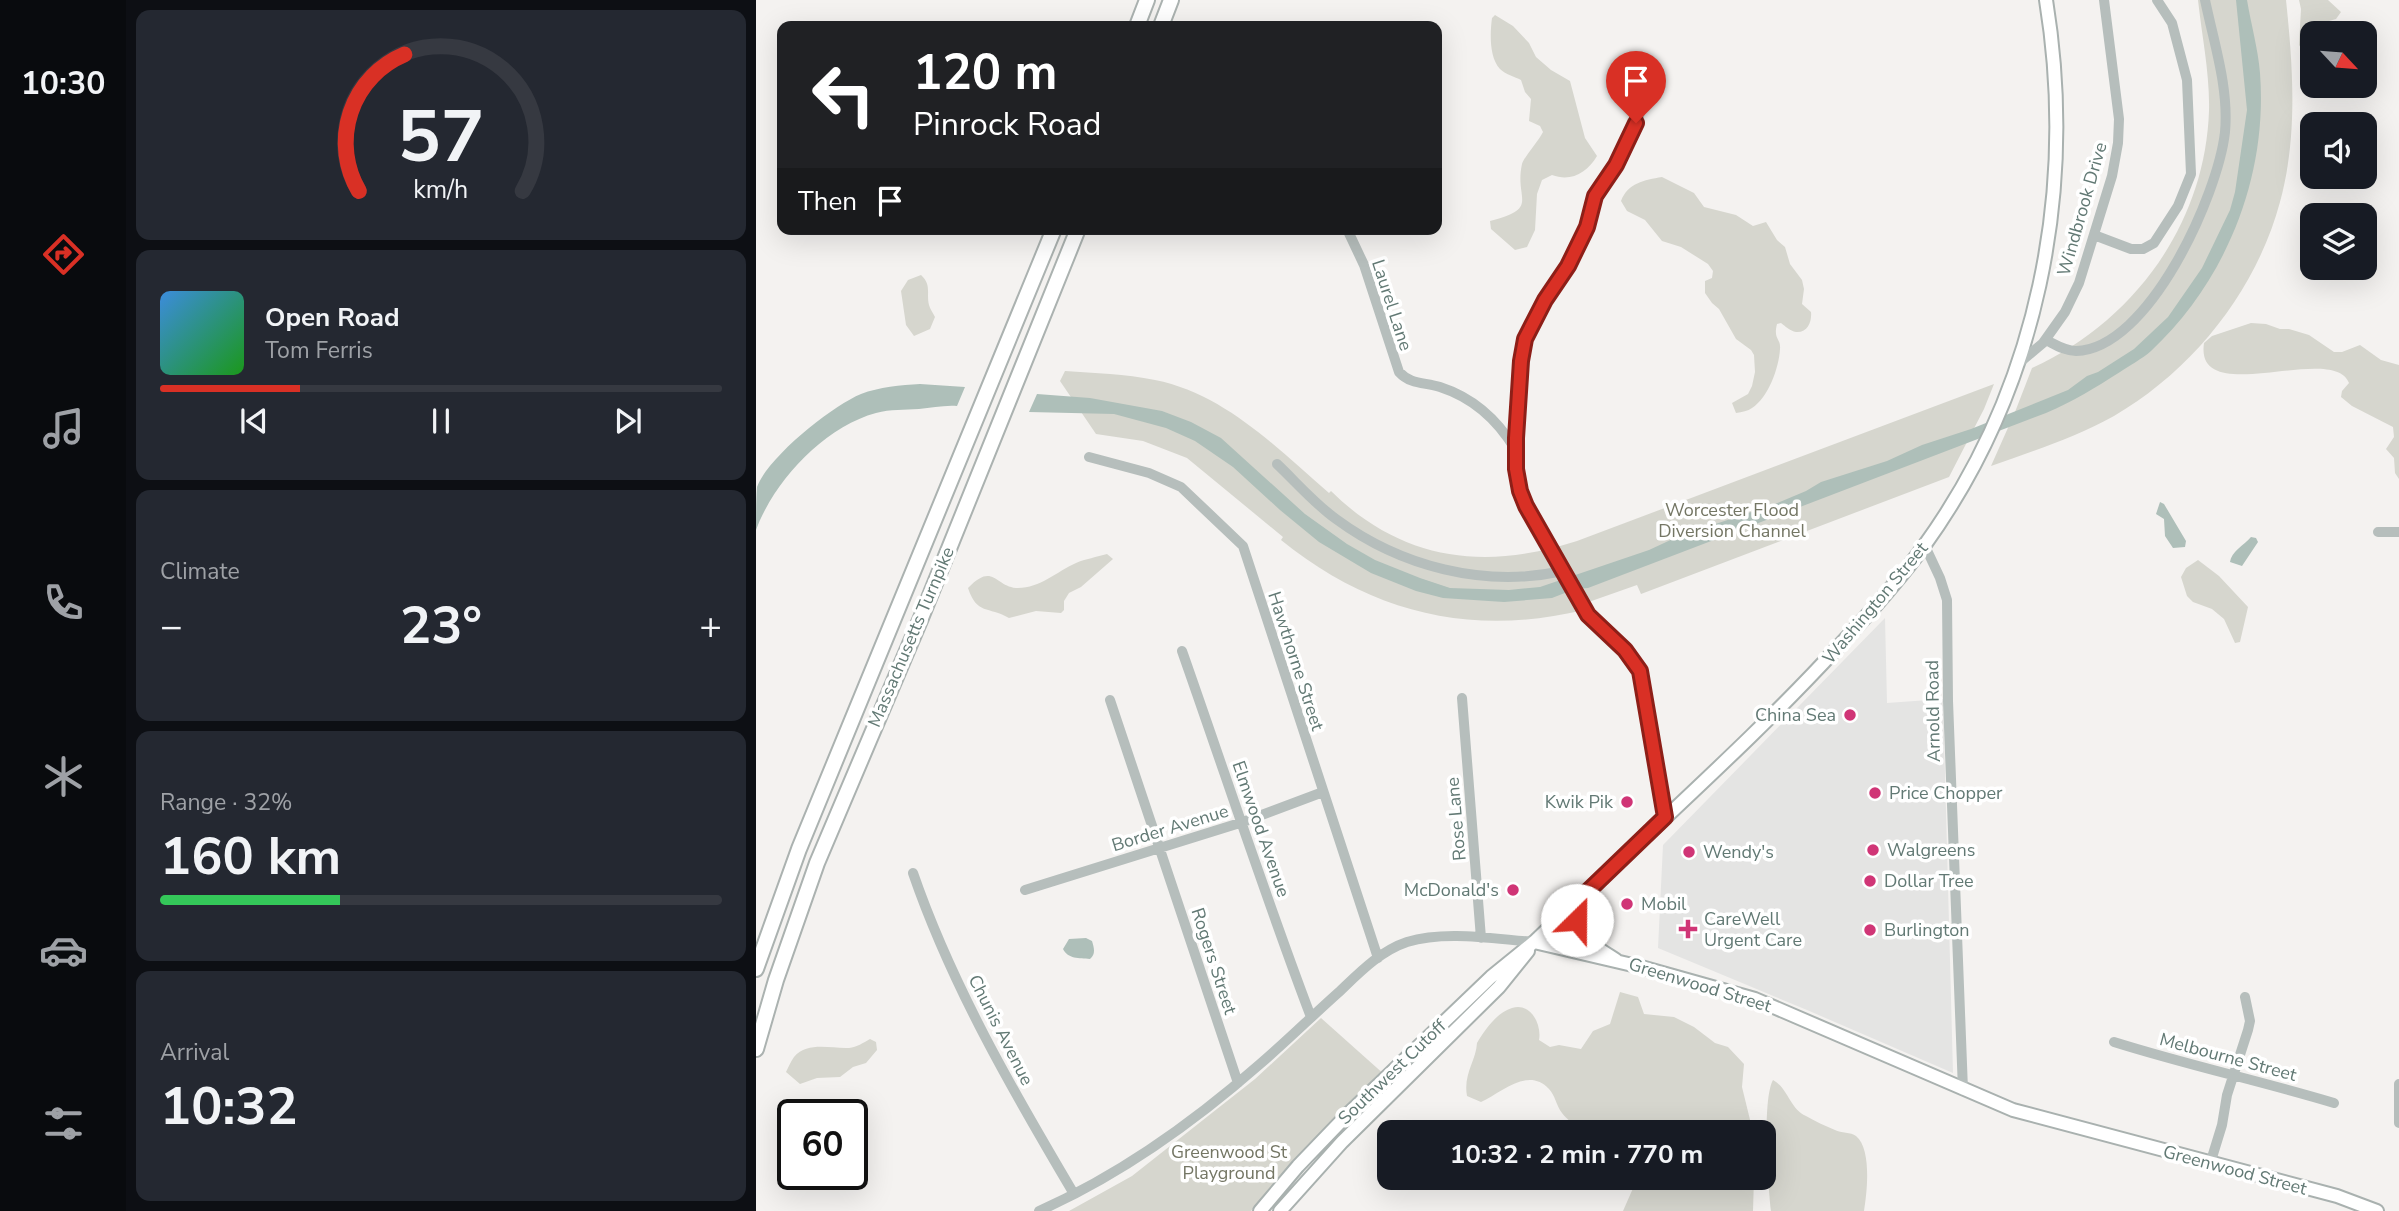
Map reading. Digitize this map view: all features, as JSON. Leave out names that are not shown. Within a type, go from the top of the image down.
[{"type":"highway","points":[[1139,21],[1147,0]]},
{"type":"highway","points":[[1163,21],[1171,0]]},
{"type":"highway","name":"Massachusetts Turnpike","points":[[756,969],[799,849],[1053,235]]},
{"type":"highway","name":"Massachusetts Turnpike","points":[[756,1049],[776,980],[817,863],[921,618],[1076,235]]},
{"type":"highway","points":[[756,958],[768,932]]},
{"type":"main road","name":"Washington Street","points":[[1777,712],[1880,602],[1925,546],[1985,446],[2016,370],[2040,284],[2050,231],[2056,174],[2057,90],[2046,0]]},
{"type":"main road","name":"Southwest Cutoff","points":[[1260,1211],[1348,1114],[1491,977],[1534,942],[1777,712]]},
{"type":"main road","points":[[1583,896],[1577,920],[1580,929],[1587,939],[1616,960]]},
{"type":"main road","name":"Southwest Cutoff","points":[[1280,1211],[1350,1134],[1516,970],[1534,942]]},
{"type":"main road","name":"Greenwood Street","points":[[1534,942],[1616,960],[1760,1001],[1963,1090],[2025,1114],[2337,1196],[2377,1211]]},
{"type":"street","name":"Windbrook Drive","points":[[2016,370],[2046,340],[2062,318],[2079,283],[2112,176],[2119,134],[2117,97],[2104,0]]},
{"type":"street","points":[[2094,234],[2131,249],[2143,249],[2154,243],[2178,206],[2191,174],[2187,80],[2172,23],[2157,0]]},
{"type":"street","points":[[2046,340],[2065,350],[2079,351],[2114,338],[2155,296],[2196,227],[2215,177],[2225,125],[2222,80],[2205,0]]},
{"type":"street","points":[[1645,84],[1640,113],[1634,128],[1616,165],[1595,196],[1587,227],[1568,266],[1545,300],[1525,339],[1521,361],[1516,450],[1521,496],[1564,573],[1588,615],[1625,650],[1640,671],[1665,817]]},
{"type":"street","name":"Laurel Lane","points":[[1350,235],[1364,265],[1399,372],[1409,381],[1444,389],[1476,405],[1497,422],[1516,450]]},
{"type":"street","name":"Hawthorne Street","points":[[1089,457],[1149,473],[1181,487],[1241,542],[1378,958]]},
{"type":"street","points":[[1277,464],[1334,518],[1377,545],[1439,570],[1496,577],[1537,577],[1564,573]]},
{"type":"street","points":[[2378,532],[2399,532]]},
{"type":"street","name":"Arnold Road","points":[[1925,546],[1947,600],[1948,701],[1963,1090]]},
{"type":"street","name":"Elmwood Avenue","points":[[1182,651],[1279,933],[1311,1017]]},
{"type":"street","name":"Rose Lane","points":[[1462,698],[1481,938]]},
{"type":"street","name":"Rogers Street","points":[[1110,700],[1238,1083]]},
{"type":"street","name":"Border Avenue","points":[[1025,890],[1243,822],[1323,792]]},
{"type":"street","name":"Chunis Avenue","points":[[913,873],[927,914],[1003,1074],[1074,1194]]},
{"type":"street","name":"Greenwood Street","points":[[1039,1211],[1074,1194],[1186,1125],[1238,1083],[1378,958],[1404,943],[1420,939],[1481,938],[1534,942]]},
{"type":"street","points":[[2210,1164],[2248,1030],[2250,1020],[2245,997]]},
{"type":"street","name":"Melbourne Street","points":[[2114,1042],[2174,1061],[2278,1086],[2334,1103]]},
{"type":"street","points":[[2399,1084],[2399,1124]]},
{"type":"shaded area","points":[[2236,0],[2247,0],[2260,73],[2261,112],[2249,188],[2237,225],[2221,260],[2178,323],[2151,351],[2093,389],[2046,413],[1588,588],[1575,589],[1552,598],[1504,602],[1443,598],[1416,591],[1371,573],[1319,542],[1233,467],[1195,441],[1166,428],[1114,414],[1029,412],[1037,394],[1090,398],[1162,411],[1191,422],[1221,438],[1305,514],[1347,544],[1375,560],[1450,588],[1509,590],[1540,587],[1649,550],[1677,537],[1775,504],[1821,482],[1887,461],[1922,445],[1971,429],[2068,390],[2134,349],[2168,317],[2202,268],[2230,210],[2247,110]]},
{"type":"shaded area","points":[[920,384],[965,387],[957,406],[876,413],[838,430],[803,458],[788,475],[764,511],[756,530],[757,487],[774,462],[802,434],[834,409],[861,394],[883,388]]},
{"type":"shaded area","points":[[2160,502],[2164,504],[2186,541],[2185,547],[2173,548],[2165,536],[2164,519],[2156,514]]},
{"type":"shaded area","points":[[2251,537],[2258,542],[2242,566],[2230,562],[2235,552]]},
{"type":"shaded area","points":[[1885,618],[1887,703],[1943,699],[1953,1073],[1658,948],[1663,845]]},
{"type":"shaded area","points":[[1086,938],[1092,941],[1093,946],[1094,953],[1090,959],[1071,956],[1063,949],[1069,939]]},
{"type":"green space","points":[[2198,0],[2286,0],[2292,76],[2290,152],[2280,202],[2255,267],[2238,297],[2195,352],[2143,397],[2084,431],[1991,466],[2032,368],[2068,348],[2102,324],[2131,297],[2157,265],[2178,230],[2194,193],[2204,153],[2209,111],[2207,69]]},
{"type":"green space","points":[[2299,0],[2328,0],[2341,12],[2336,19],[2329,21],[2300,21]]},
{"type":"green space","points":[[1495,15],[1513,26],[1529,43],[1536,57],[1570,81],[1585,138],[1597,156],[1588,167],[1572,177],[1552,175],[1542,180],[1537,194],[1535,230],[1527,247],[1515,250],[1491,229],[1490,221],[1515,212],[1520,207],[1522,164],[1543,132],[1540,126],[1529,121],[1531,99],[1521,80],[1502,71],[1496,64],[1491,45],[1492,18]]},
{"type":"green space","points":[[1662,177],[1694,193],[1704,207],[1736,215],[1753,226],[1766,222],[1777,240],[1785,247],[1790,264],[1802,280],[1802,304],[1811,312],[1810,323],[1800,332],[1790,330],[1781,323],[1777,324],[1780,349],[1775,373],[1763,397],[1747,411],[1736,413],[1732,403],[1748,394],[1752,386],[1754,355],[1736,339],[1719,309],[1705,293],[1705,281],[1712,278],[1713,271],[1708,264],[1681,247],[1662,241],[1645,220],[1627,211],[1621,201],[1632,186]]},
{"type":"green space","points":[[921,275],[926,282],[929,305],[935,317],[930,329],[914,336],[906,325],[901,291],[908,280]]},
{"type":"green space","points":[[2251,323],[2309,335],[2334,352],[2360,345],[2381,360],[2399,365],[2399,479],[2395,473],[2394,458],[2386,449],[2394,437],[2393,427],[2352,406],[2341,397],[2342,391],[2349,383],[2338,372],[2318,369],[2241,374],[2220,372],[2207,362],[2204,343],[2212,336]]},
{"type":"green space","name":"Worcester Flood Diversion Channel","points":[[1065,371],[1155,380],[1204,397],[1249,425],[1329,493],[1331,491],[1386,533],[1446,554],[1477,557],[1510,556],[1577,541],[1994,384],[1949,477],[1641,594],[1637,585],[1583,604],[1584,610],[1542,618],[1502,621],[1462,619],[1424,612],[1350,586],[1281,540],[1283,537],[1187,458],[1143,441],[1096,434],[1060,381]]},
{"type":"green space","points":[[1107,554],[1113,559],[1081,587],[1069,593],[1061,613],[1036,611],[1009,618],[979,606],[971,597],[968,588],[976,580],[989,576],[1009,586],[1024,588],[1076,563]]},
{"type":"green space","points":[[2198,560],[2219,576],[2248,607],[2240,642],[2235,643],[2224,619],[2212,609],[2193,602],[2187,596],[2181,577],[2186,568]]},
{"type":"green space","points":[[1620,992],[1638,997],[1644,1014],[1674,1017],[1694,1027],[1715,1043],[1728,1047],[1744,1064],[1742,1087],[1750,1120],[1569,1120],[1558,1107],[1549,1089],[1532,1080],[1515,1084],[1481,1102],[1467,1096],[1468,1074],[1477,1043],[1496,1018],[1512,1008],[1525,1008],[1534,1016],[1539,1028],[1539,1040],[1550,1047],[1559,1045],[1581,1049],[1593,1031],[1610,1024]]},
{"type":"green space","name":"Greenwood St Playground","points":[[1321,1018],[1386,1076],[1321,1135],[1251,1211],[1069,1211],[1132,1176],[1255,1079]]},
{"type":"green space","points":[[870,1039],[876,1042],[877,1050],[866,1063],[853,1067],[840,1077],[817,1078],[800,1084],[786,1072],[794,1057],[806,1049],[849,1048]]},
{"type":"green space","points":[[1773,1080],[1801,1113],[1835,1130],[1854,1135],[1861,1142],[1867,1172],[1864,1211],[1771,1211],[1769,1190],[1776,1190],[1776,1120],[1767,1120]]},
{"type":"green space","points":[[1632,1190],[1754,1190],[1753,1211],[1623,1211]]},
{"type":"place","name":"China Sea","points":[[1850,715]]},
{"type":"place","name":"Price Chopper","points":[[1875,793]]},
{"type":"place","name":"Kwik Pik","points":[[1627,802]]},
{"type":"place","name":"Walgreens","points":[[1873,850]]},
{"type":"place","name":"Wendy's","points":[[1689,852]]},
{"type":"place","name":"Dollar Tree","points":[[1870,881]]},
{"type":"place","name":"McDonald's","points":[[1513,890]]},
{"type":"place","name":"Mobil","points":[[1627,904]]},
{"type":"place","name":"CareWell Urgent Care","points":[[1688,929]]},
{"type":"place","name":"Burlington","points":[[1870,930]]},
{"type":"route","points":[[1577,920],[1578,910],[1587,892],[1665,817],[1640,671],[1616,640],[1588,615],[1521,496],[1516,469],[1521,361],[1525,339],[1545,300],[1568,266],[1590,221],[1595,196],[1616,165],[1636,123]]}]
